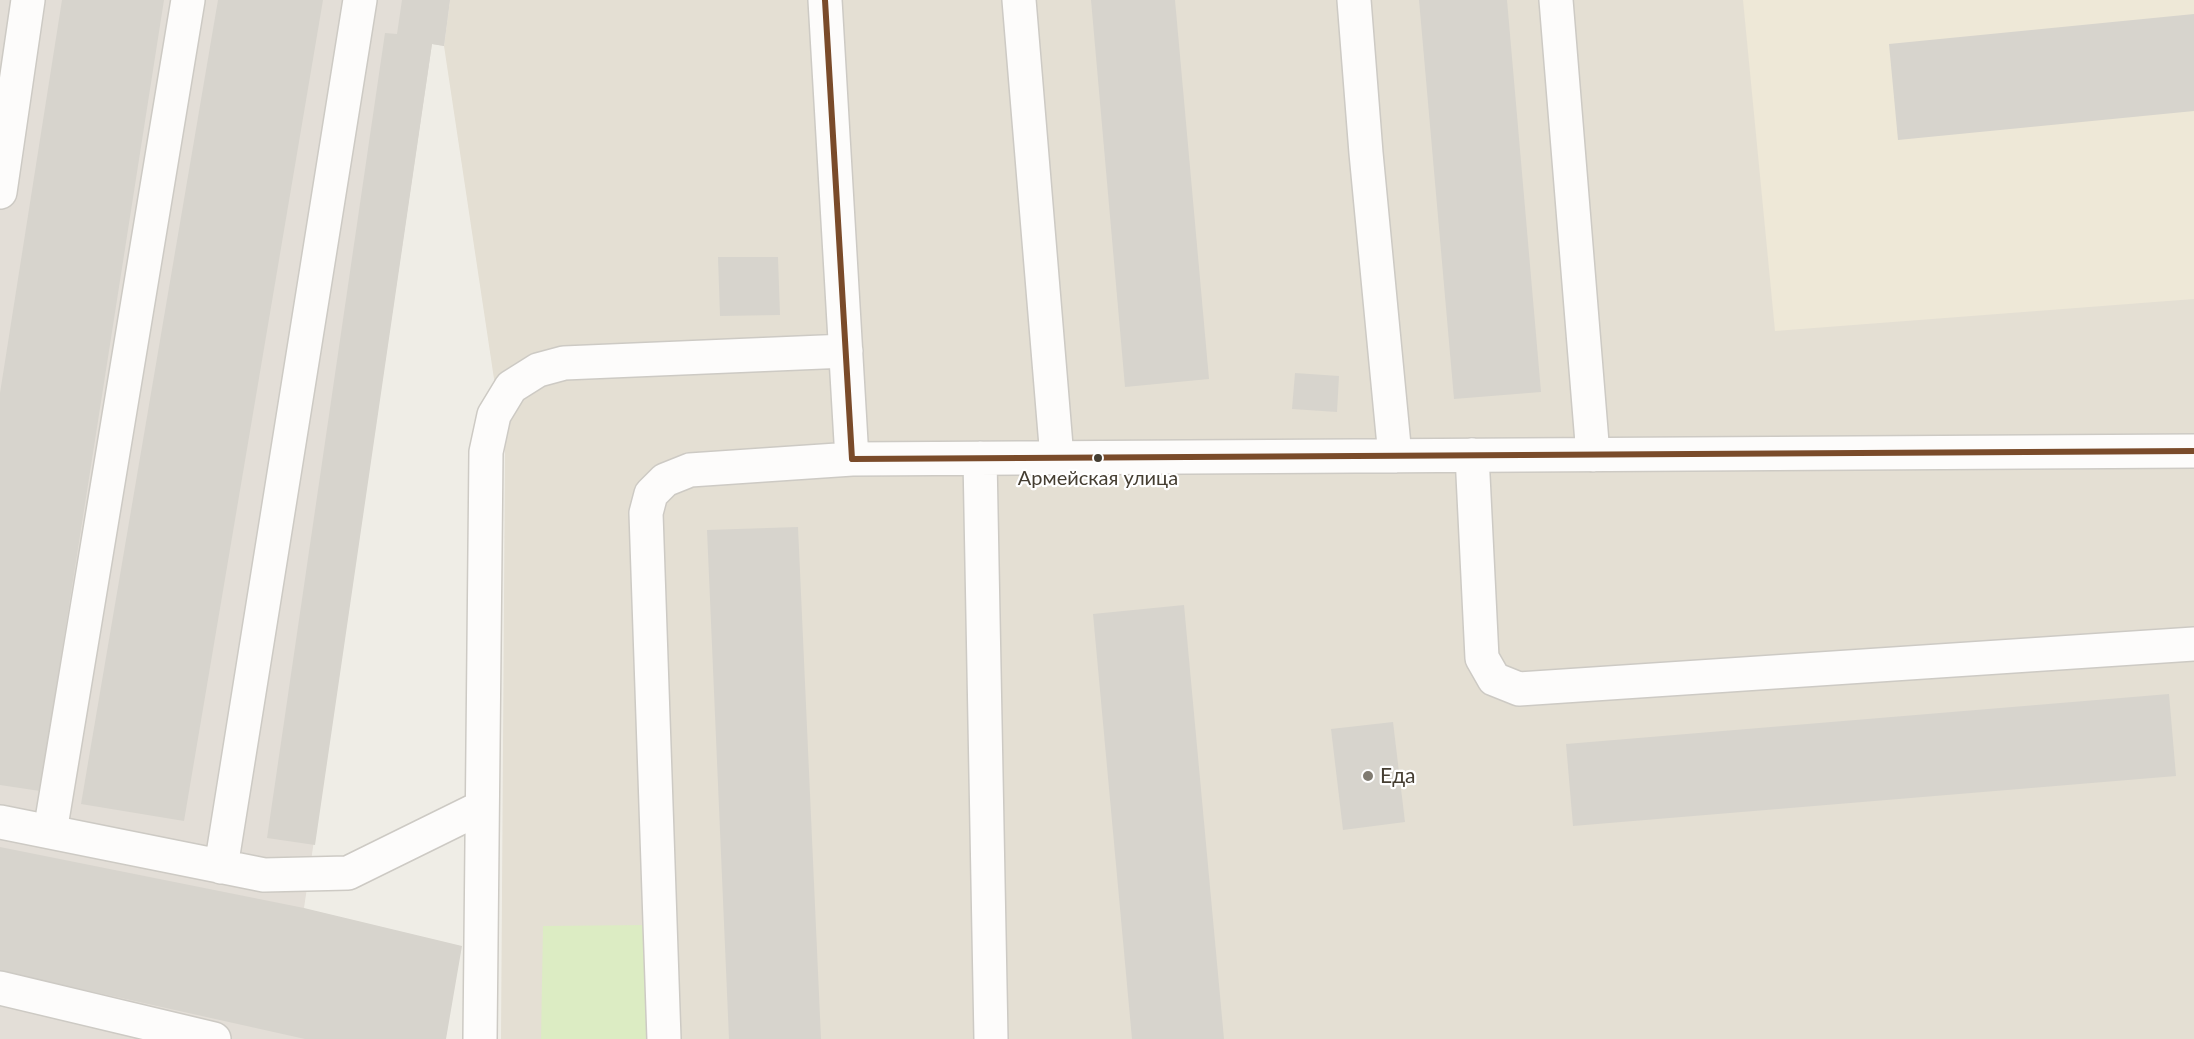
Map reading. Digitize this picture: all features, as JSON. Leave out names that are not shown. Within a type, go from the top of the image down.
[{"type":"street","points":[[0,192],[28,0]]},
{"type":"street","points":[[50,832],[188,0]]},
{"type":"street","points":[[221,867],[360,0]]},
{"type":"street","points":[[825,0],[852,459]]},
{"type":"street","points":[[1020,0],[1057,458]]},
{"type":"street","points":[[1354,0],[1395,456]]},
{"type":"street","points":[[1556,0],[1593,455]]},
{"type":"street","points":[[480,1039],[486,452],[494,415],[511,387],[538,370],[564,363],[846,351]]},
{"type":"street","points":[[664,1039],[646,513],[651,494],[665,480],[690,470],[852,459],[2194,451]]},
{"type":"street","points":[[1472,455],[1482,658],[1494,679],[1519,689],[2194,644]]},
{"type":"street","points":[[980,458],[991,1039]]},
{"type":"street","points":[[0,822],[264,875],[348,873],[482,807]]},
{"type":"street","points":[[0,988],[214,1039]]},
{"type":"shaded area","points":[[0,0],[450,0],[444,46],[432,44],[304,908],[446,1039],[0,1039]]},
{"type":"shaded area","points":[[450,0],[2194,0],[2194,1039],[501,1039],[505,452],[444,46]]},
{"type":"shaded area","points":[[1743,0],[2194,0],[2194,299],[1775,331]]},
{"type":"green space","points":[[645,925],[651,1039],[541,1039],[543,926]]},
{"type":"building","points":[[62,0],[164,0],[40,791],[0,785],[0,393]]},
{"type":"building","points":[[218,0],[323,0],[184,821],[81,804]]},
{"type":"building","points":[[402,0],[450,0],[444,46],[432,44],[315,845],[267,838],[385,33],[397,34]]},
{"type":"building","points":[[1091,0],[1175,0],[1209,379],[1125,387]]},
{"type":"building","points":[[1419,0],[1507,0],[1541,392],[1454,399]]},
{"type":"building","points":[[2194,14],[2194,111],[1898,140],[1889,44]]},
{"type":"building","points":[[718,257],[778,257],[780,315],[720,316]]},
{"type":"building","points":[[1295,373],[1339,376],[1337,412],[1292,409]]},
{"type":"building","points":[[798,527],[821,1039],[729,1039],[707,530]]},
{"type":"building","points":[[1184,605],[1224,1039],[1132,1039],[1093,614]]},
{"type":"building","points":[[2169,694],[2176,776],[1573,826],[1566,744]]},
{"type":"building","name":"Еда","points":[[1393,722],[1405,822],[1343,830],[1331,729]]},
{"type":"building","points":[[0,847],[304,908],[462,946],[446,1039],[305,1039],[0,971]]},
{"type":"transit line","points":[[825,0],[852,459],[2194,451]]},
{"type":"place","name":"Армейская улица","points":[[1098,458]]},
{"type":"place","name":"Еда","points":[[1368,776]]}]
